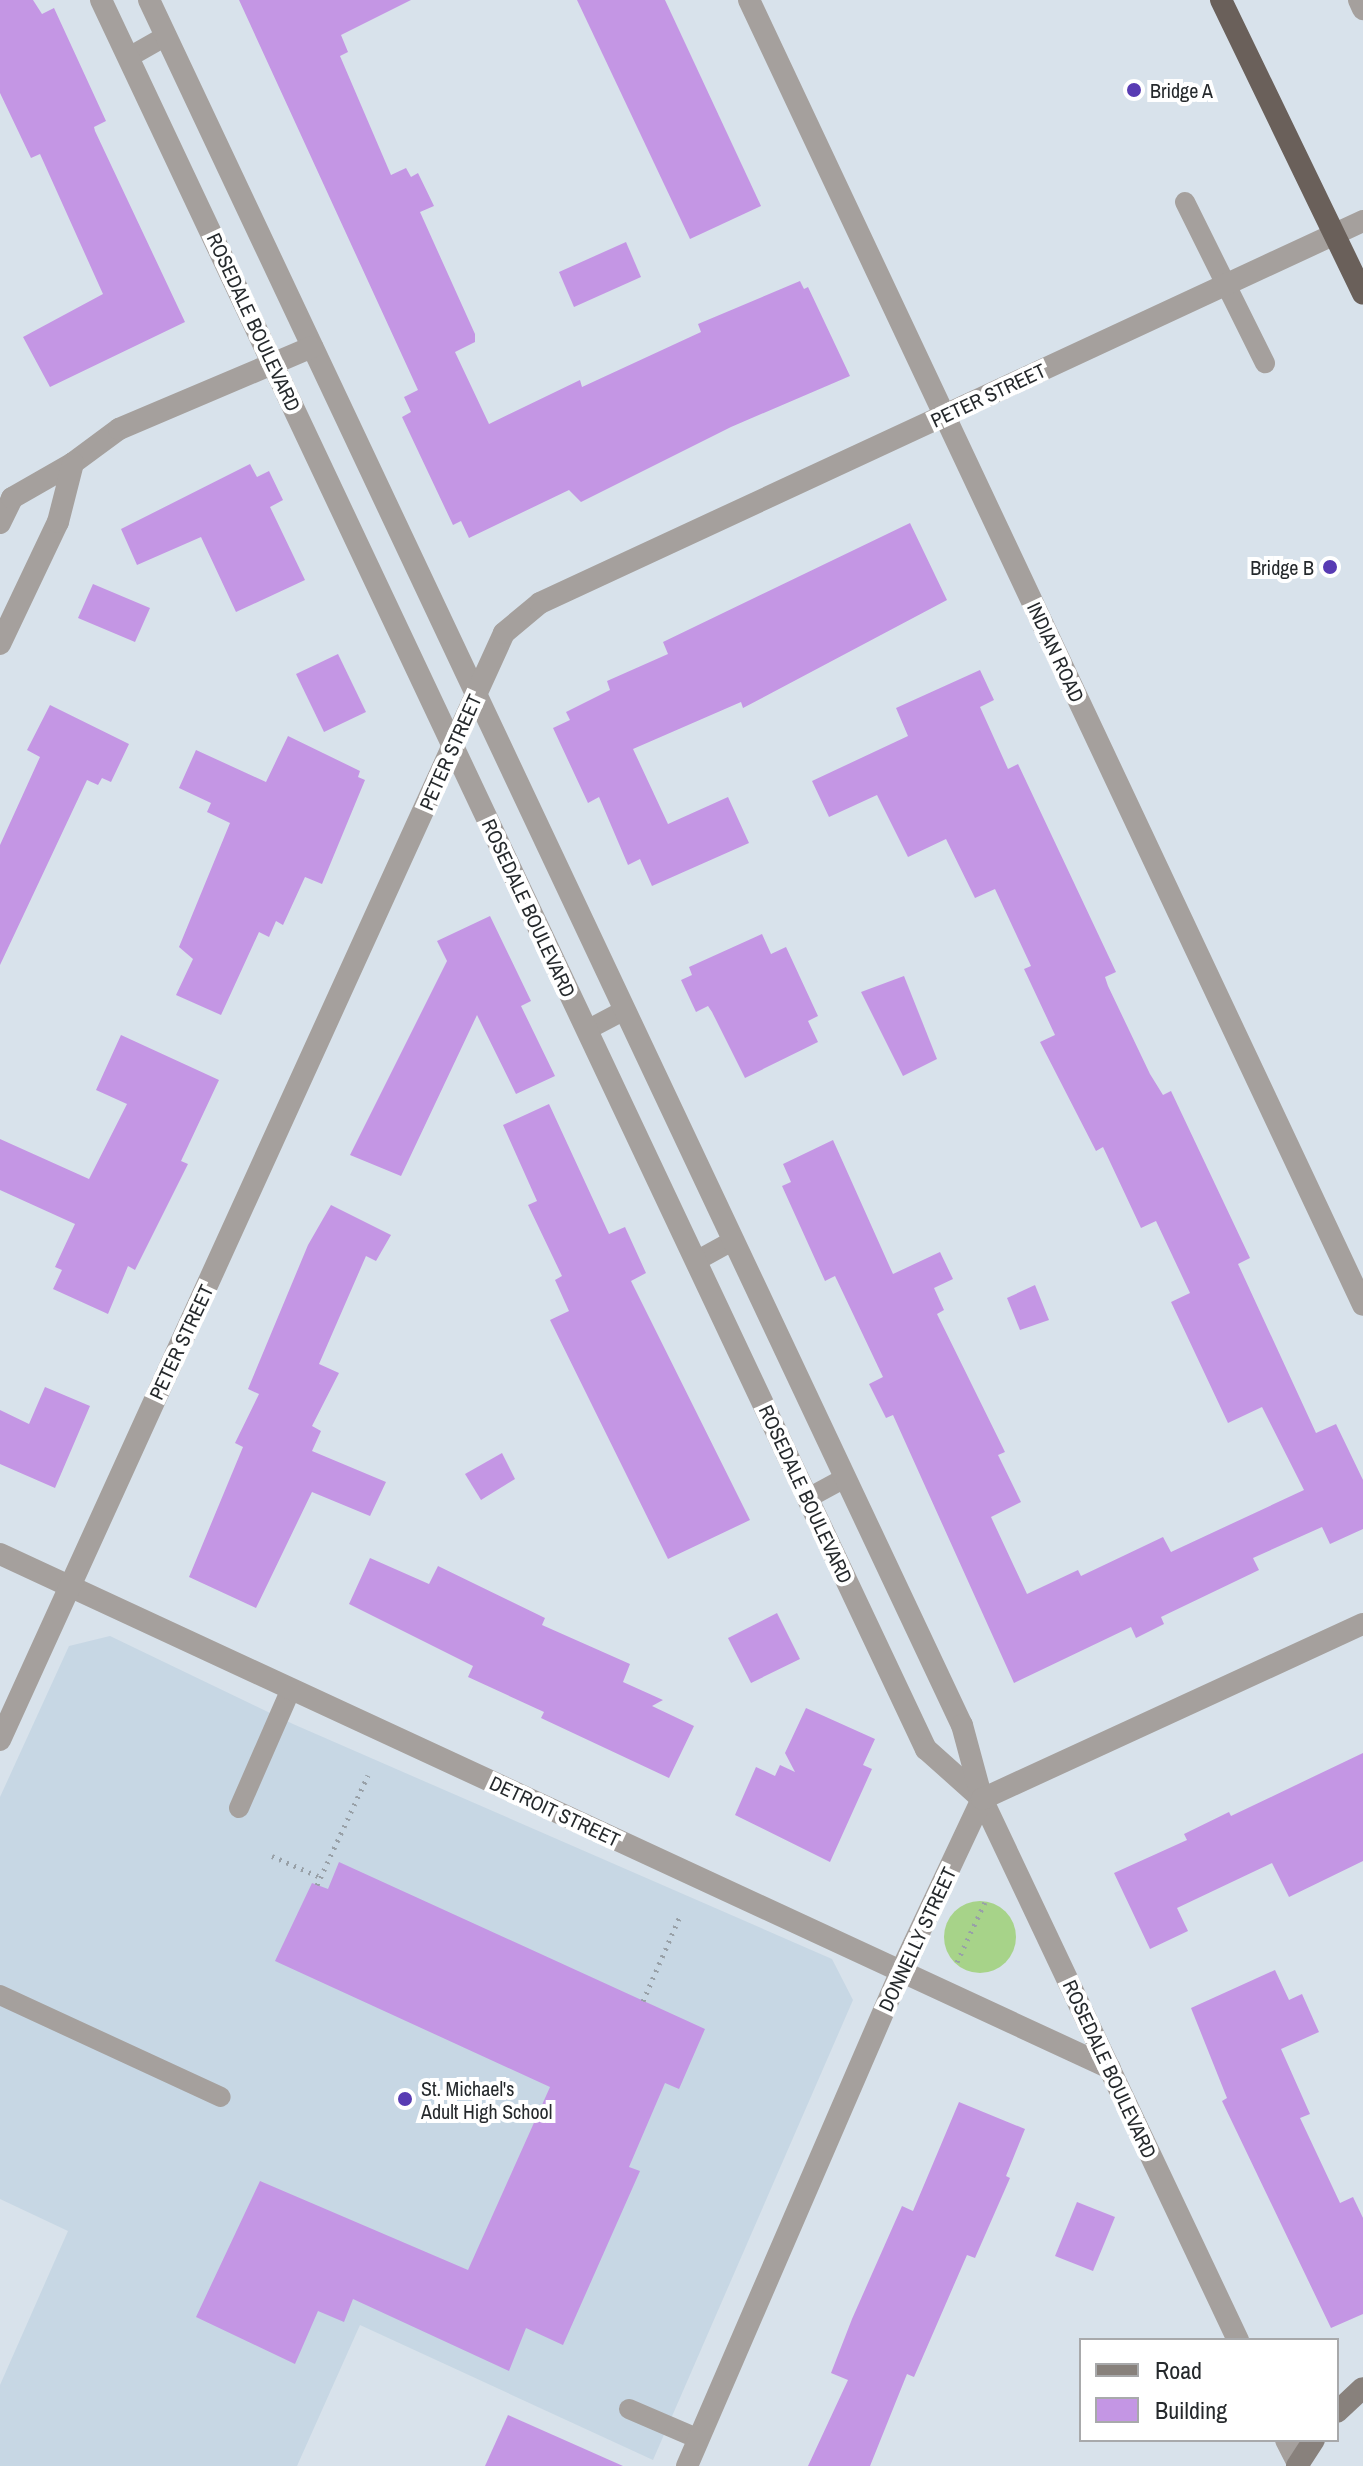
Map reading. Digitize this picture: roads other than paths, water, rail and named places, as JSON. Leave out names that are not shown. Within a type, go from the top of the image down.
[{"type":"highway","points":[[1221,0],[1363,294]]},
{"type":"main road","points":[[1339,2410],[1363,2388]]},
{"type":"main road","points":[[1298,2465],[1313,2442]]},
{"type":"street","name":"ROSEDALE BOULEVARD","points":[[101,0],[926,1749],[982,1799]]},
{"type":"street","name":"ROSEDALE BOULEVARD","points":[[149,0],[962,1725],[982,1799],[1237,2338]]},
{"type":"street","name":"INDIAN ROAD","points":[[749,0],[1363,1305]]},
{"type":"street","points":[[1359,0],[1363,9]]},
{"type":"street","name":"PETER STREET","points":[[0,1740],[504,633],[540,603],[1363,221]]},
{"type":"street","points":[[0,523],[12,498],[73,463],[119,429],[312,347]]},
{"type":"street","points":[[0,644],[58,522],[73,463]]},
{"type":"street","name":"DETROIT STREET","points":[[0,1554],[1110,2068]]},
{"type":"street","points":[[982,1799],[1363,1624]]},
{"type":"street","name":"DONNELLY STREET","points":[[687,2466],[901,1971],[982,1799]]},
{"type":"street","points":[[1287,2442],[1298,2465]]},
{"type":"lane","points":[[129,57],[166,36]]},
{"type":"lane","points":[[1185,202],[1265,363]]},
{"type":"lane","points":[[587,1030],[625,1010]]},
{"type":"lane","points":[[696,1261],[734,1240]]},
{"type":"lane","points":[[808,1498],[845,1478]]},
{"type":"lane","points":[[239,1808],[291,1689]]},
{"type":"lane","points":[[0,1995],[221,2097]]},
{"type":"lane","points":[[629,2409],[699,2439]]},
{"type":"place","name":"Bridge A","points":[[1134,90]]},
{"type":"place","name":"Bridge B","points":[[1330,567]]},
{"type":"place","name":"St. Michael's Adult High School","points":[[405,2099]]}]
